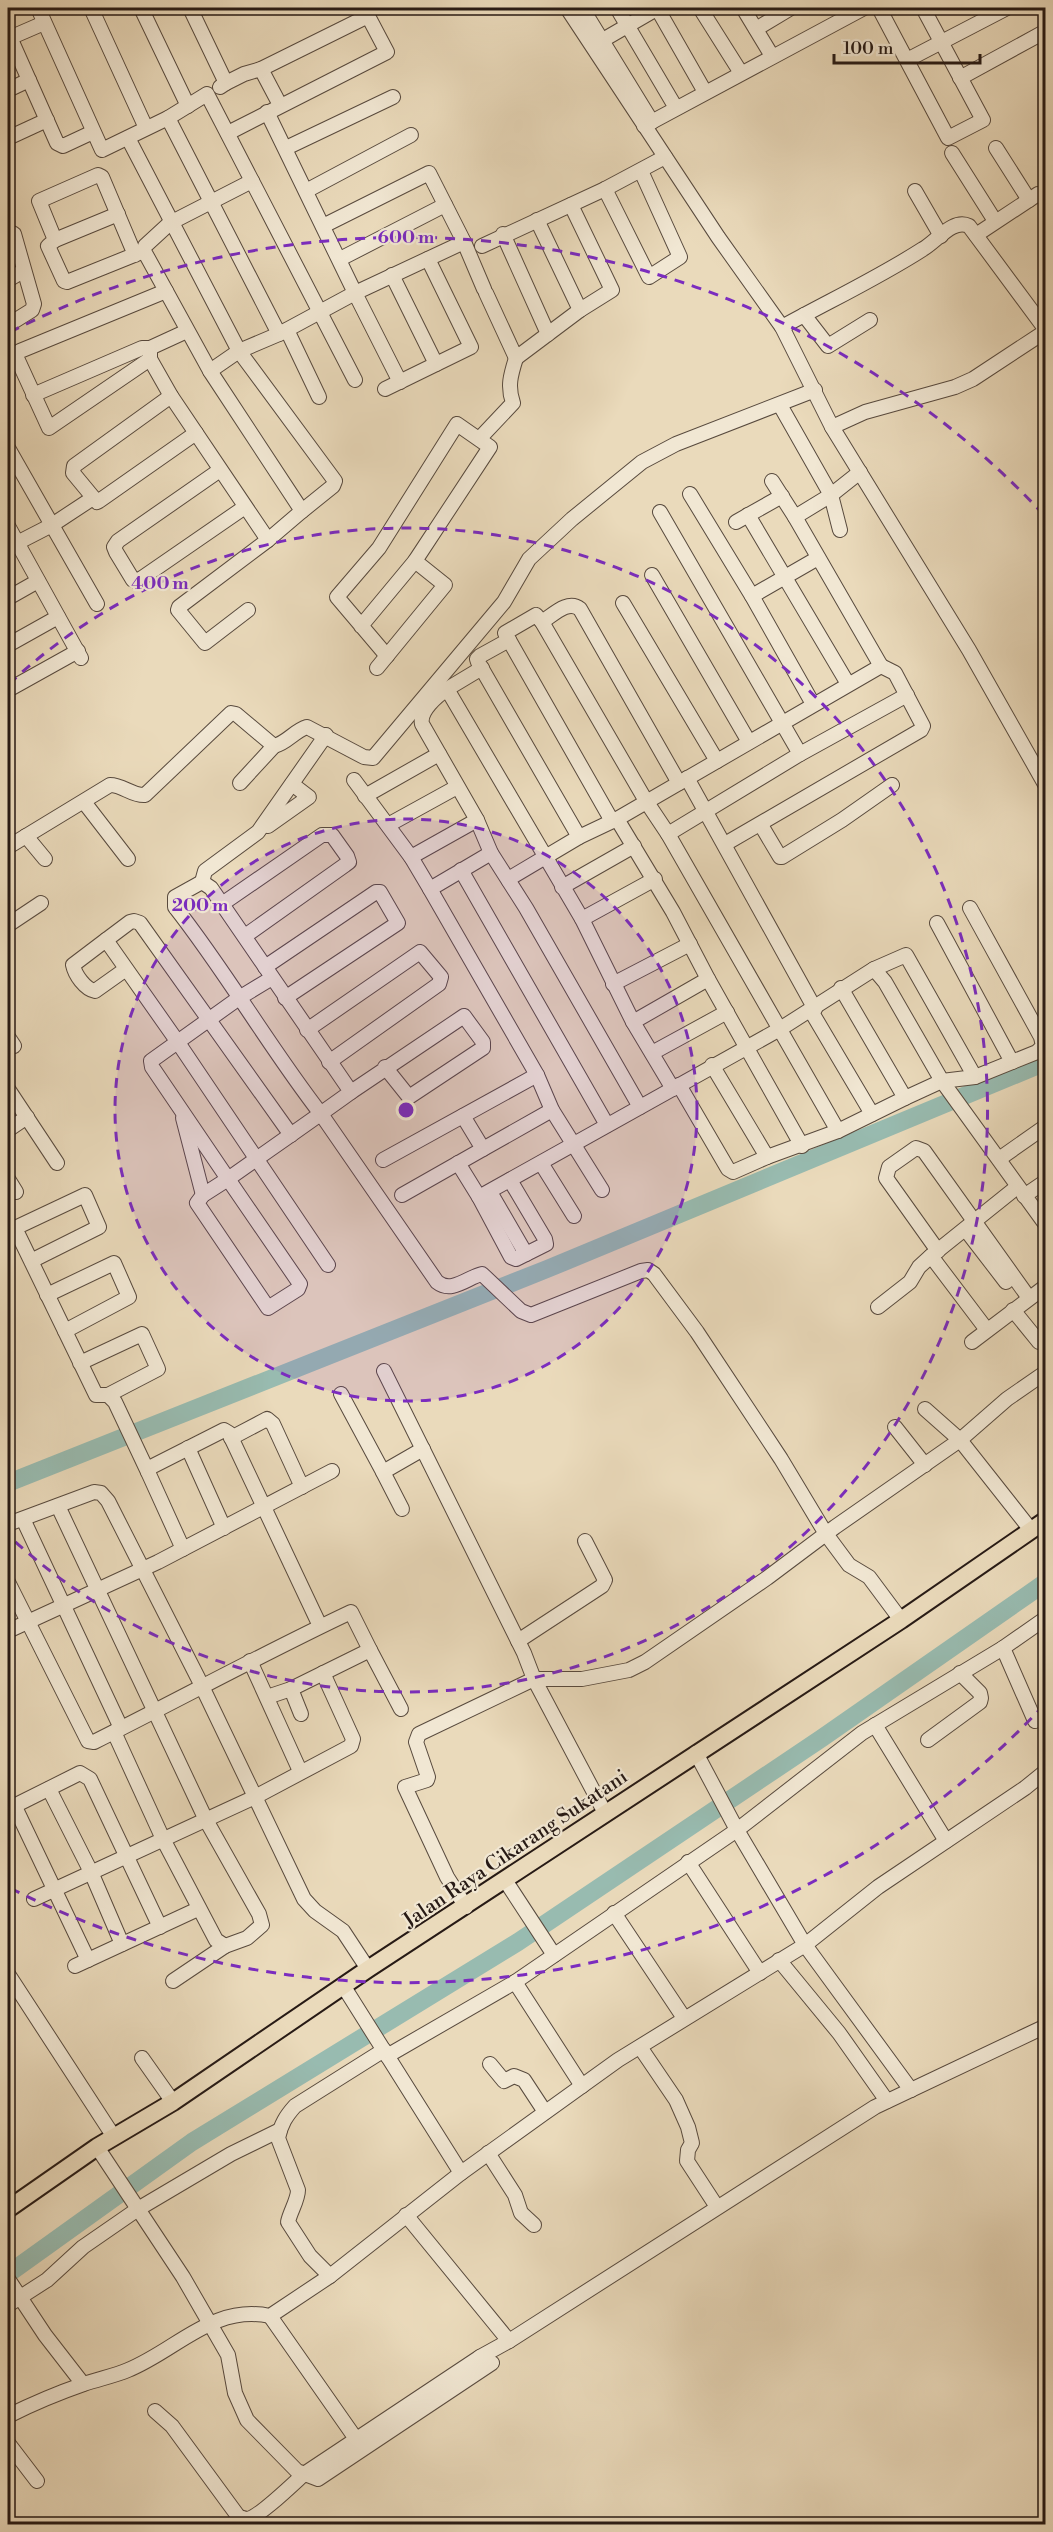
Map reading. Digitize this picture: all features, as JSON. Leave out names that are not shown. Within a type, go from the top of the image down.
[{"type":"main road","name":"Jalan Raya Cikarang Sukatani","points":[[8,2209],[97,2147],[173,2102],[605,1813],[902,1620],[1046,1520]]},
{"type":"street","points":[[38,8],[102,150],[168,118],[226,83],[261,69],[368,16],[387,52],[228,133]]},
{"type":"street","points":[[91,8],[146,128]]},
{"type":"street","points":[[141,8],[188,106]]},
{"type":"street","points":[[190,8],[226,83]]},
{"type":"street","points":[[567,8],[597,43],[648,124],[665,157],[782,327],[832,427],[969,650],[1046,786]]},
{"type":"street","points":[[582,8],[597,43]]},
{"type":"street","points":[[617,8],[676,108]]},
{"type":"street","points":[[597,43],[658,8],[705,92]]},
{"type":"street","points":[[700,8],[741,73]]},
{"type":"street","points":[[743,8],[772,56]]},
{"type":"street","points":[[756,29],[791,8]]},
{"type":"street","points":[[648,124],[864,8]]},
{"type":"street","points":[[879,8],[948,138],[983,120],[923,8]]},
{"type":"street","points":[[907,60],[1007,8]]},
{"type":"street","points":[[44,23],[15,36],[9,42],[60,145],[66,145],[93,132]]},
{"type":"street","points":[[960,78],[1046,31]]},
{"type":"street","points":[[261,69],[280,105]]},
{"type":"street","points":[[8,90],[28,80]]},
{"type":"street","points":[[207,94],[355,380]]},
{"type":"street","points":[[286,148],[393,97]]},
{"type":"street","points":[[267,112],[400,382]]},
{"type":"street","points":[[168,118],[319,397]]},
{"type":"street","points":[[8,138],[47,120]]},
{"type":"street","points":[[306,191],[411,135]]},
{"type":"street","points":[[128,138],[238,351],[335,481],[333,486],[268,540],[178,610],[204,643],[248,610]]},
{"type":"street","points":[[996,148],[1029,200]]},
{"type":"street","points":[[952,153],[995,221]]},
{"type":"street","points":[[482,246],[503,234],[605,189],[665,157]]},
{"type":"street","points":[[605,189],[649,277],[680,257],[641,171]]},
{"type":"street","points":[[323,226],[429,173],[464,242],[516,358]]},
{"type":"street","points":[[55,240],[39,201],[88,179],[102,177],[118,214],[140,253],[166,291],[186,331],[302,511]]},
{"type":"street","points":[[118,214],[49,243],[48,246],[64,281],[67,282],[140,253],[170,223],[252,181]]},
{"type":"street","points":[[915,191],[941,236]]},
{"type":"street","points":[[976,235],[1038,194],[1046,196]]},
{"type":"street","points":[[480,438],[513,403],[508,391],[516,358],[580,310],[612,290],[570,205]]},
{"type":"street","points":[[340,259],[445,206]]},
{"type":"street","points":[[537,219],[580,310]]},
{"type":"street","points":[[782,327],[898,264],[956,224],[963,223],[969,226],[976,235],[1046,331],[973,379],[955,387],[865,412],[832,427]]},
{"type":"street","points":[[8,231],[14,234],[34,306],[32,310],[8,325]]},
{"type":"street","points":[[503,234],[548,334]]},
{"type":"street","points":[[210,371],[238,351],[283,332],[355,293],[464,242]]},
{"type":"street","points":[[386,389],[471,346],[428,258]]},
{"type":"street","points":[[8,280],[23,271]]},
{"type":"street","points":[[392,275],[436,364]]},
{"type":"street","points":[[166,291],[20,351],[16,356],[47,427],[52,428],[150,353],[186,331]]},
{"type":"street","points":[[804,315],[828,346],[870,320]]},
{"type":"street","points":[[33,394],[142,348],[150,353],[171,396],[268,540]]},
{"type":"street","points":[[240,783],[274,746],[282,744],[304,727],[326,735],[364,757],[373,758],[504,602],[530,559],[572,519],[642,462],[676,444],[815,390]]},
{"type":"street","points":[[171,396],[74,466],[74,473],[97,502],[196,433]]},
{"type":"street","points":[[780,405],[831,495],[840,530]]},
{"type":"street","points":[[361,626],[415,561],[490,447],[457,424],[379,548],[337,597],[361,626],[387,656]]},
{"type":"street","points":[[8,448],[97,604]]},
{"type":"street","points":[[220,470],[118,541],[114,547],[133,580],[142,578],[245,507]]},
{"type":"street","points":[[795,517],[831,495],[860,472]]},
{"type":"street","points":[[725,844],[921,730],[923,726],[895,674],[880,666],[772,481]]},
{"type":"street","points":[[690,494],[752,596],[813,704]]},
{"type":"street","points":[[736,522],[782,496]]},
{"type":"street","points":[[15,548],[93,498]]},
{"type":"street","points":[[660,512],[800,754]]},
{"type":"street","points":[[748,515],[848,684]]},
{"type":"street","points":[[8,526],[15,548],[38,581],[79,654],[8,690]]},
{"type":"street","points":[[752,596],[818,558]]},
{"type":"street","points":[[377,668],[446,585],[415,561]]},
{"type":"street","points":[[652,575],[749,742]]},
{"type":"street","points":[[8,598],[38,581]]},
{"type":"street","points":[[624,603],[717,761]]},
{"type":"street","points":[[542,622],[569,605],[580,609],[683,780],[706,811],[872,1114]]},
{"type":"street","points":[[802,1146],[654,879],[634,846],[614,820],[505,633],[530,617],[536,615],[542,622],[646,801],[668,834],[838,1131]]},
{"type":"street","points":[[8,645],[58,616]]},
{"type":"street","points":[[509,640],[477,659],[579,837]]},
{"type":"street","points":[[509,881],[510,878],[579,837],[614,820],[880,666]]},
{"type":"street","points":[[482,668],[447,689],[427,708],[421,718],[477,820],[491,853],[640,1107]]},
{"type":"street","points":[[447,689],[582,919],[633,1022],[728,1169],[733,1172],[838,1131],[905,1098],[975,1077],[1037,1052],[1043,1047],[1041,1037],[970,908]]},
{"type":"street","points":[[668,834],[800,754],[907,695]]},
{"type":"street","points":[[8,847],[114,784],[138,796],[145,795],[231,713],[236,714],[274,746]]},
{"type":"street","points":[[258,832],[326,735]]},
{"type":"street","points":[[365,796],[439,754]]},
{"type":"street","points":[[354,780],[411,856],[537,1075],[552,1110],[602,1190]]},
{"type":"street","points":[[292,784],[309,797],[205,871],[202,882],[175,897],[175,907],[437,1282],[445,1287],[463,1282],[478,1274],[484,1275],[521,1311],[531,1315],[641,1270],[648,1270],[654,1274],[697,1332],[781,1459],[826,1534],[849,1565],[869,1577],[902,1620]]},
{"type":"street","points":[[760,825],[782,857],[843,820],[892,785]]},
{"type":"street","points":[[388,825],[458,787]]},
{"type":"street","points":[[84,801],[128,859]]},
{"type":"street","points":[[411,856],[477,820]]},
{"type":"street","points":[[222,904],[322,835],[332,835],[348,856],[349,862],[345,866],[245,936]]},
{"type":"street","points":[[26,836],[45,859]]},
{"type":"street","points":[[562,887],[634,846]]},
{"type":"street","points":[[430,889],[491,853]]},
{"type":"street","points":[[461,870],[607,1125]]},
{"type":"street","points":[[582,919],[654,879]]},
{"type":"street","points":[[202,882],[211,888],[351,1092]]},
{"type":"street","points":[[285,998],[398,923],[380,892],[376,892],[268,973],[239,998],[153,1058],[151,1064],[228,1179],[300,1284],[298,1289],[268,1308],[197,1205],[197,1201],[202,1195],[228,1179],[291,1135],[385,1067],[464,1016],[483,1042],[483,1048],[409,1097],[385,1067]]},
{"type":"street","points":[[8,925],[42,903]]},
{"type":"street","points":[[126,969],[95,991],[87,988],[73,965],[130,922],[140,923],[291,1135]]},
{"type":"street","points":[[937,923],[1012,1062]]},
{"type":"street","points":[[106,940],[328,1265]]},
{"type":"street","points":[[613,984],[690,944]]},
{"type":"street","points":[[308,1030],[420,952],[441,977],[439,984],[329,1062]]},
{"type":"street","points":[[484,1194],[574,1146],[712,1065],[747,1048],[813,1010],[841,988],[874,969],[906,955],[975,1077]]},
{"type":"street","points":[[874,969],[885,982],[946,1085],[1046,1225]]},
{"type":"street","points":[[633,1022],[708,979]]},
{"type":"street","points":[[841,988],[905,1098]]},
{"type":"street","points":[[652,1053],[727,1012]]},
{"type":"street","points":[[712,1065],[767,1157]]},
{"type":"street","points":[[383,1160],[537,1075]]},
{"type":"street","points":[[8,1089],[57,1163]]},
{"type":"street","points":[[180,1107],[202,1195]]},
{"type":"street","points":[[402,1195],[552,1110]]},
{"type":"street","points":[[463,1116],[483,1149]]},
{"type":"street","points":[[8,1130],[27,1117]]},
{"type":"street","points":[[999,1159],[1046,1126]]},
{"type":"street","points":[[987,1330],[887,1181],[886,1172],[895,1161],[916,1148],[924,1151],[970,1227],[1021,1304],[1039,1342]]},
{"type":"street","points":[[458,1163],[484,1194],[526,1254],[546,1244],[545,1239],[510,1180]]},
{"type":"street","points":[[541,1163],[574,1216]]},
{"type":"street","points":[[8,1179],[16,1192]]},
{"type":"street","points":[[878,1307],[910,1282],[919,1267],[934,1253],[1021,1191],[1046,1180]]},
{"type":"street","points":[[31,1261],[99,1227],[85,1195],[15,1228],[64,1331],[80,1363],[96,1395],[108,1395],[158,1369],[142,1334],[80,1363]]},
{"type":"street","points":[[47,1295],[114,1263],[129,1296],[64,1331]]},
{"type":"street","points":[[972,1342],[1046,1286]]},
{"type":"street","points":[[384,1371],[518,1641],[534,1679],[605,1813]]},
{"type":"street","points":[[466,1907],[447,1877],[405,1788],[406,1785],[426,1780],[428,1777],[416,1742],[417,1737],[425,1731],[534,1679],[582,1678],[628,1670],[645,1662],[960,1440],[1007,1399],[1046,1372]]},
{"type":"street","points":[[341,1394],[402,1509]]},
{"type":"street","points":[[108,1395],[115,1402],[122,1416],[183,1549]]},
{"type":"street","points":[[925,1409],[960,1440],[1031,1530]]},
{"type":"street","points":[[231,1438],[267,1419],[273,1424],[303,1486]]},
{"type":"street","points":[[895,1427],[925,1465]]},
{"type":"street","points":[[148,1472],[151,1467],[224,1430],[231,1438],[320,1626]]},
{"type":"street","points":[[188,1448],[224,1528]]},
{"type":"street","points":[[383,1472],[423,1449]]},
{"type":"street","points":[[8,1631],[183,1549],[332,1471]]},
{"type":"street","points":[[8,1524],[94,1492],[101,1493],[108,1501],[304,1899],[315,1911],[343,1931],[369,1970]]},
{"type":"street","points":[[58,1506],[206,1820],[259,1914],[261,1925],[247,1938],[225,1946],[173,1981]]},
{"type":"street","points":[[23,1519],[64,1605],[163,1839],[198,1909],[216,1940],[225,1946]]},
{"type":"street","points":[[518,1641],[602,1586],[605,1580],[603,1573],[585,1541]]},
{"type":"street","points":[[8,1582],[26,1622],[88,1741],[94,1742],[202,1688],[250,1661],[351,1612],[401,1709]]},
{"type":"street","points":[[330,2276],[310,2256],[288,2222],[298,2190],[278,2138],[286,2116],[295,2106],[384,2051],[515,1982],[552,1952],[688,1862],[734,1824],[875,1725],[1003,1648],[1046,1618]]},
{"type":"street","points":[[1003,1648],[1035,1721]]},
{"type":"street","points":[[267,1697],[291,1689],[370,1650]]},
{"type":"street","points":[[250,1661],[300,1771]]},
{"type":"street","points":[[34,1899],[255,1797],[353,1743],[323,1673]]},
{"type":"street","points":[[928,1740],[980,1702],[980,1693],[960,1673]]},
{"type":"street","points":[[291,1689],[301,1714]]},
{"type":"street","points":[[875,1725],[946,1841]]},
{"type":"street","points":[[696,1753],[734,1824],[805,1945],[911,2090]]},
{"type":"street","points":[[8,2416],[83,2384],[128,2370],[164,2352],[209,2323],[245,2312],[270,2316],[330,2276],[461,2173],[582,2086],[684,2018],[805,1945],[878,1887],[1025,1788],[1046,1771]]},
{"type":"street","points":[[88,1960],[56,1888],[11,1808],[80,1773],[90,1779],[160,1927]]},
{"type":"street","points":[[49,1789],[91,1872],[123,1944]]},
{"type":"street","points":[[688,1862],[760,1973]]},
{"type":"street","points":[[505,1880],[552,1952]]},
{"type":"street","points":[[75,1966],[198,1909]]},
{"type":"street","points":[[614,1913],[684,2018]]},
{"type":"street","points":[[779,1960],[838,2033],[887,2101]]},
{"type":"street","points":[[8,1974],[114,2137]]},
{"type":"street","points":[[515,1982],[582,2086]]},
{"type":"street","points":[[344,1987],[461,2173]]},
{"type":"street","points":[[155,2411],[172,2426],[238,2516],[247,2519],[256,2516],[304,2474],[480,2357],[509,2341],[887,2101],[1046,2026]]},
{"type":"street","points":[[640,2047],[678,2105],[692,2143],[688,2150],[687,2160],[717,2207]]},
{"type":"street","points":[[142,2058],[173,2102]]},
{"type":"street","points":[[490,2064],[504,2081],[520,2076],[545,2112]]},
{"type":"street","points":[[8,2306],[47,2280],[83,2247],[137,2208],[231,2154],[280,2130]]},
{"type":"street","points":[[97,2147],[183,2277],[228,2355],[235,2393],[247,2420],[297,2471],[318,2479],[492,2363],[480,2357]]},
{"type":"street","points":[[488,2153],[515,2195],[521,2213],[534,2225]]},
{"type":"street","points":[[406,2215],[509,2341]]},
{"type":"street","points":[[10,2282],[45,2335],[83,2384]]},
{"type":"street","points":[[270,2316],[356,2439]]},
{"type":"street","points":[[8,2443],[37,2481]]},
{"type":"waterway","points":[[8,1483],[547,1269],[1046,1062]]},
{"type":"waterway","points":[[8,2274],[192,2142],[518,1942],[822,1738],[1046,1582]]}]
